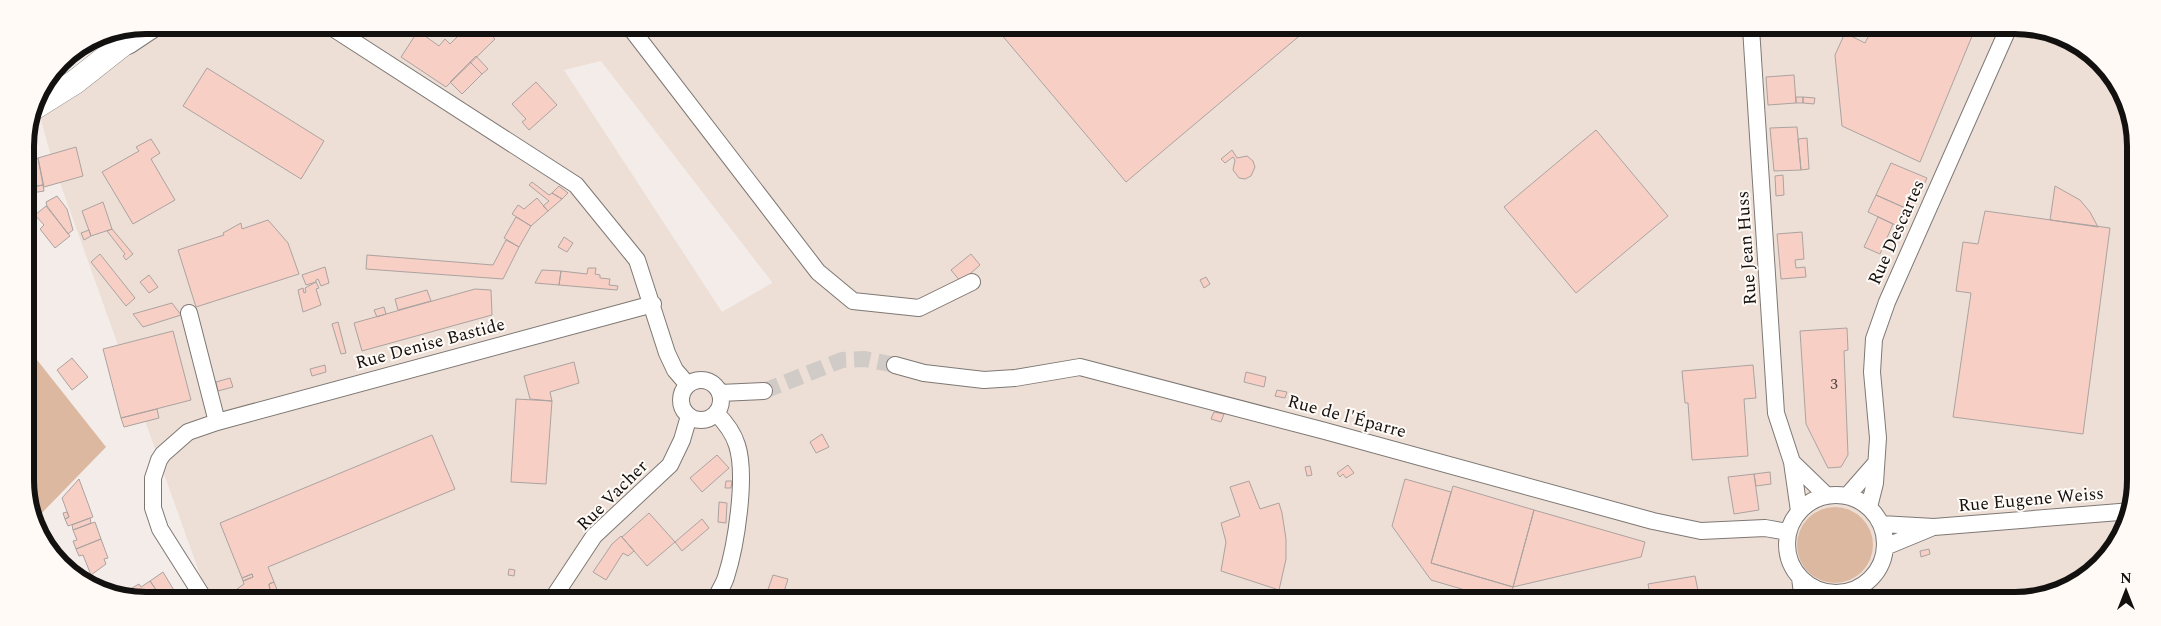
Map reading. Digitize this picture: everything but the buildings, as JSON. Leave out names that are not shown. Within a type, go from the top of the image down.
[{"type":"main road","points":[[42,103],[75,82],[132,35]]},
{"type":"street","points":[[342,34],[576,185],[637,260],[653,304],[667,353],[675,370],[688,384]]},
{"type":"street","points":[[635,34],[818,272],[853,301],[919,308],[972,282]]},
{"type":"street","name":"Rue Jean Huss","points":[[1751,34],[1776,413],[1792,462],[1799,510]]},
{"type":"street","name":"Rue Descartes","points":[[1869,507],[1875,483],[1878,438],[1872,372],[1874,339],[1887,302],[2006,34]]},
{"type":"street","name":"Rue Denise Bastide","points":[[200,592],[160,530],[153,508],[153,478],[159,460],[163,454],[188,432],[217,422],[653,304]]},
{"type":"street","points":[[189,313],[217,422]]},
{"type":"street","name":"Rue de l'Éparre","points":[[895,365],[924,374],[984,380],[1015,378],[1080,367],[1653,520],[1701,531],[1765,528],[1788,532]]},
{"type":"street","points":[[706,380],[712,383],[720,393],[720,404],[716,414],[706,419],[700,420],[689,416],[682,407],[681,401],[684,389],[693,381],[706,380]]},
{"type":"street","points":[[720,393],[764,391]]},
{"type":"street","points":[[716,414],[726,423],[737,445],[741,477],[736,536],[726,578],[719,592]]},
{"type":"street","name":"Rue Vacher","points":[[557,592],[594,536],[670,465],[682,440],[689,416]]},
{"type":"street","name":"Rue Jean Huss","points":[[1792,462],[1826,495]]},
{"type":"street","points":[[1846,496],[1876,463]]},
{"type":"street","points":[[1821,592],[1800,578],[1791,564],[1786,548],[1792,520],[1799,510],[1811,501],[1826,495],[1846,496],[1869,507],[1881,524],[1885,547],[1882,563],[1873,576],[1862,586],[1847,592]]},
{"type":"street","name":"Rue Eugene Weiss","points":[[1881,524],[1934,527],[2122,511]]},
{"type":"street","name":"Rue Eugene Weiss","points":[[1885,547],[1934,527]]},
{"type":"street","points":[[1800,578],[1803,592]]},
{"type":"shaded area","points":[[145,34],[2030,35],[2065,45],[2089,61],[2100,72],[2116,96],[2125,124],[2127,145],[2126,495],[2119,523],[2108,543],[2089,565],[2058,584],[2023,592],[206,592],[53,163],[39,113],[45,95],[131,35]],"holes":[[[601,61],[772,283],[722,312],[564,70]]]},
{"type":"shaded area","points":[[34,356],[106,447],[40,515],[36,502],[34,481]]},
{"type":"shaded area","points":[[1835,507],[1850,510],[1862,518],[1870,530],[1873,545],[1870,560],[1862,572],[1850,580],[1835,583],[1820,580],[1808,572],[1800,560],[1797,545],[1800,530],[1808,518],[1820,510]]},
{"type":"tunnel","points":[[764,391],[842,360],[865,359],[895,365]]}]
